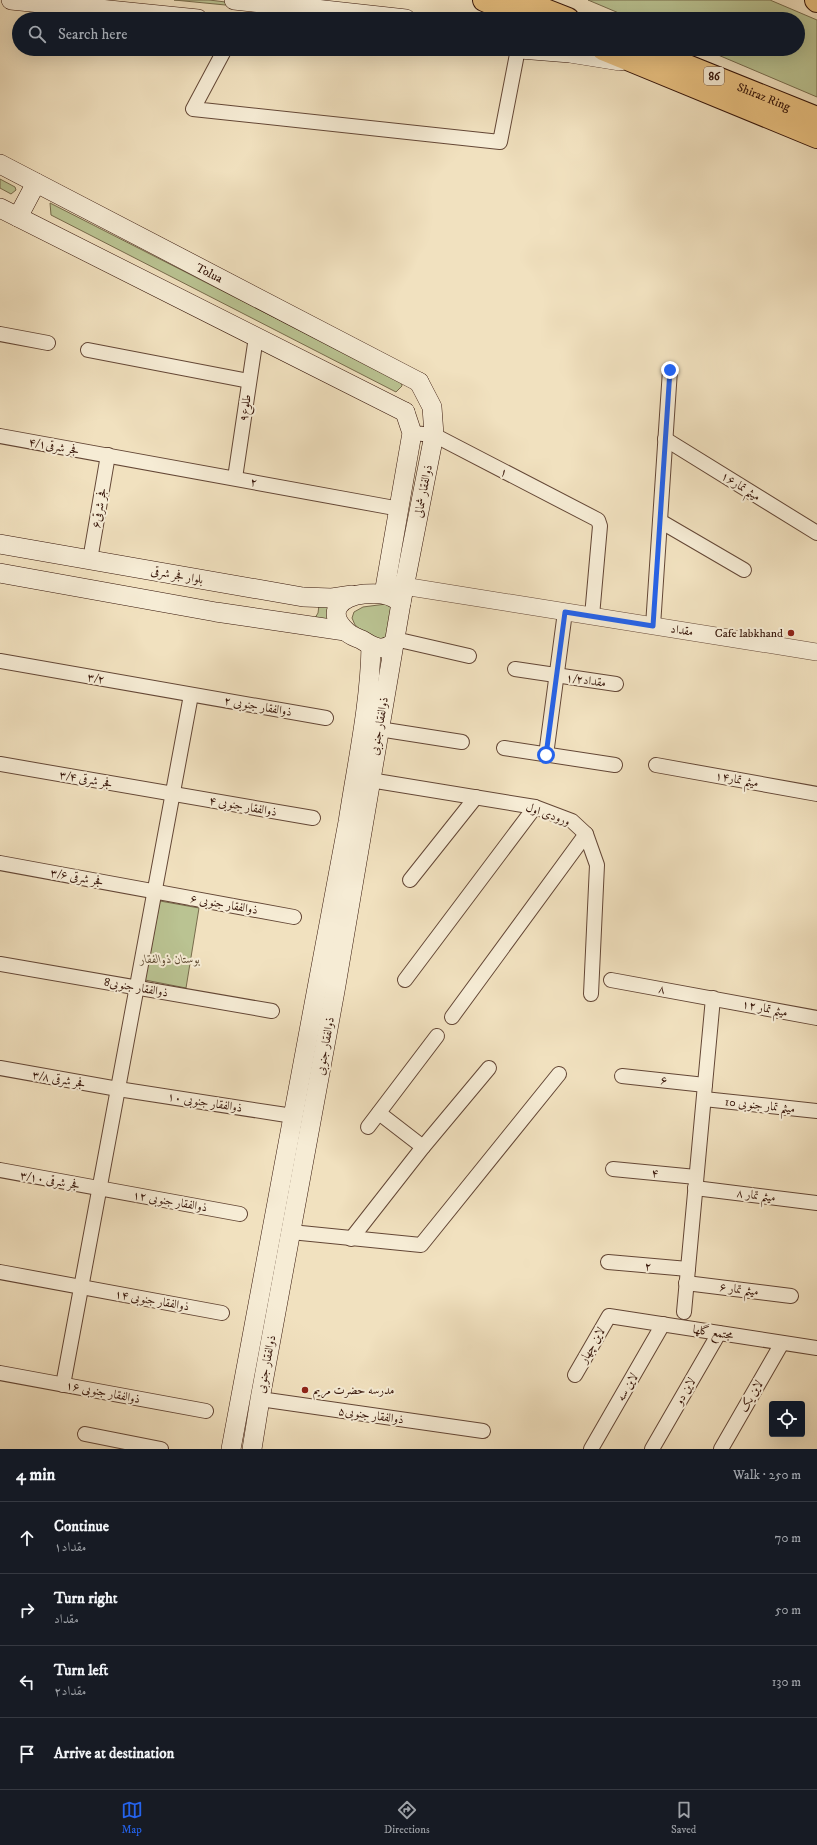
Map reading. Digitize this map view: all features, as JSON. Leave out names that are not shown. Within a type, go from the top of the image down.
[{"type":"highway","points":[[484,0],[513,12]]},
{"type":"highway","points":[[520,0],[550,12]]},
{"type":"highway","name":"Shiraz Ring","points":[[643,57],[816,132]]},
{"type":"main road","points":[[11,0],[129,12]]},
{"type":"main road","points":[[234,0],[343,12]]},
{"type":"main road","points":[[614,56],[643,57]]},
{"type":"main road","name":"Tolua","points":[[0,164],[419,382]]},
{"type":"main road","points":[[18,217],[36,183]]},
{"type":"main road","points":[[0,208],[405,412],[419,382]]},
{"type":"main road","name":"ذوالفقار شمالی","points":[[394,592],[434,435],[432,407],[419,382]]},
{"type":"main road","name":"ذوالفقار شمالی","points":[[394,592],[400,509],[412,434],[405,412]]},
{"type":"main road","name":"بلوار فجر شرقی","points":[[0,544],[296,596],[332,598],[394,592]]},
{"type":"main road","points":[[0,573],[216,612],[345,631],[371,646],[381,649],[390,647],[394,641]]},
{"type":"main road","name":"ذوالفقار جنوبی","points":[[252,1449],[291,1232],[326,989],[371,732],[394,641],[394,592]]},
{"type":"main road","points":[[345,631],[337,621],[336,612],[338,606],[344,600],[355,595]]},
{"type":"main road","points":[[285,621],[302,619],[308,616],[309,610],[306,603],[296,596]]},
{"type":"main road","points":[[371,646],[371,732]]},
{"type":"main road","name":"ذوالفقار جنوبی","points":[[231,1449],[275,1220],[292,1116],[326,989],[370,780],[371,732]]},
{"type":"street","points":[[221,56],[193,109],[500,142],[518,56]]},
{"type":"street","points":[[0,334],[48,343]]},
{"type":"street","name":"طلوع۹","points":[[235,478],[256,337]]},
{"type":"street","points":[[88,350],[249,381]]},
{"type":"street","points":[[653,626],[670,370]]},
{"type":"street","name":"۱","points":[[412,434],[434,435],[598,520],[600,526],[592,616]]},
{"type":"street","name":"فجر شرقی۴/۱","points":[[0,436],[108,455]]},
{"type":"street","name":"میثم تمار۱۶","points":[[665,439],[817,533]]},
{"type":"street","name":"۲","points":[[108,455],[400,509]]},
{"type":"street","name":"فجر شرقی۶","points":[[90,560],[108,455]]},
{"type":"street","points":[[660,521],[744,570]]},
{"type":"street","name":"مقداد","points":[[394,592],[565,612],[817,652]]},
{"type":"street","points":[[546,755],[565,612]]},
{"type":"street","points":[[394,641],[469,656]]},
{"type":"street","name":"۳/۲","points":[[0,661],[191,694]]},
{"type":"street","name":"مقداد۱/۲","points":[[515,669],[616,684]]},
{"type":"street","points":[[63,1385],[191,694]]},
{"type":"street","name":"۲ ذوالفقار جنوبی","points":[[191,694],[326,718]]},
{"type":"street","points":[[371,732],[462,742]]},
{"type":"street","points":[[504,748],[615,765]]},
{"type":"street","name":"۳/۴ فجر شرقی","points":[[0,764],[173,793]]},
{"type":"street","name":"میثم تمار۱۴","points":[[656,765],[817,794]]},
{"type":"street","name":"ورودی اول","points":[[370,780],[535,807],[572,821],[586,834],[597,865],[591,994]]},
{"type":"street","name":"۴ ذوالفقار جنوبی","points":[[173,793],[313,818]]},
{"type":"street","points":[[410,880],[476,797]]},
{"type":"street","points":[[405,980],[535,807]]},
{"type":"street","points":[[452,1017],[586,834]]},
{"type":"street","name":"۳/۶ فجر شرقی","points":[[0,863],[155,891]]},
{"type":"street","name":"۶ ذوالفقار جنوبی","points":[[155,891],[294,917]]},
{"type":"street","name":"8ذوالفقار جنوبی","points":[[0,964],[272,1011]]},
{"type":"street","name":"۸","points":[[611,980],[714,998]]},
{"type":"street","points":[[684,1312],[714,998]]},
{"type":"street","name":"میثم تمار ۱۲","points":[[714,998],[817,1018]]},
{"type":"street","points":[[368,1127],[437,1036]]},
{"type":"street","name":"۳/۸ فجر شرقی","points":[[0,1068],[118,1089]]},
{"type":"street","points":[[351,1239],[422,1147],[490,1068]]},
{"type":"street","points":[[291,1232],[421,1245],[560,1074]]},
{"type":"street","name":"۶","points":[[622,1076],[705,1085]]},
{"type":"street","name":"۱۰ ذوالفقار جنوبی","points":[[118,1089],[292,1116]]},
{"type":"street","name":"میثم تمار جنوبی 10","points":[[704,1099],[817,1111]]},
{"type":"street","points":[[379,1113],[422,1147]]},
{"type":"street","name":"۴","points":[[613,1169],[696,1182]]},
{"type":"street","name":"۳/۱۰ فجر شرقی","points":[[0,1170],[100,1189]]},
{"type":"street","name":"میثم تمار ۸","points":[[696,1182],[817,1203]]},
{"type":"street","name":"۱۲ ذوالفقار جنوبی","points":[[100,1189],[240,1214]]},
{"type":"street","name":"۲","points":[[608,1262],[687,1276]]},
{"type":"street","name":"۱۴ ذوالفقار جنوبی","points":[[0,1272],[222,1313]]},
{"type":"street","name":"میثم تمار ۶","points":[[687,1276],[791,1296]]},
{"type":"street","name":"مجتمع گلها","points":[[609,1316],[817,1348]]},
{"type":"street","name":"لاین چهار","points":[[575,1374],[609,1316]]},
{"type":"street","name":"لاین سه","points":[[591,1449],[663,1324]]},
{"type":"street","name":"لاین دو","points":[[652,1449],[719,1333]]},
{"type":"street","name":"لاین یک","points":[[721,1449],[782,1343]]},
{"type":"street","name":"۱۶ ذوالفقار جنوبی","points":[[0,1373],[206,1411]]},
{"type":"street","name":"ذوالفقار جنوبی۵","points":[[260,1399],[483,1431]]},
{"type":"street","points":[[85,1434],[161,1449]]},
{"type":"green space","points":[[174,0],[209,0],[309,12]]},
{"type":"green space","points":[[588,0],[770,0],[798,12],[616,12]]},
{"type":"green space","points":[[805,15],[817,20],[817,97],[720,56],[805,56]]},
{"type":"green space","points":[[0,179],[15,187],[16,190],[11,194],[0,188]]},
{"type":"green space","points":[[50,203],[401,382],[402,386],[396,392],[51,215]]},
{"type":"green space","points":[[335,602],[332,623],[315,618],[318,613],[319,605]]},
{"type":"green space","points":[[386,604],[395,607],[392,639],[375,641],[355,625],[352,618],[354,612],[363,607]]},
{"type":"green space","name":"بوستان ذوالفقار","points":[[160,901],[199,908],[186,988],[145,980]]},
{"type":"place","name":"Cafe labkhand","points":[[791,633]]},
{"type":"place","name":"مدرسه حضرت مریم","points":[[305,1390]]},
{"type":"route","points":[[546,755],[565,612],[653,626],[670,370]]}]
